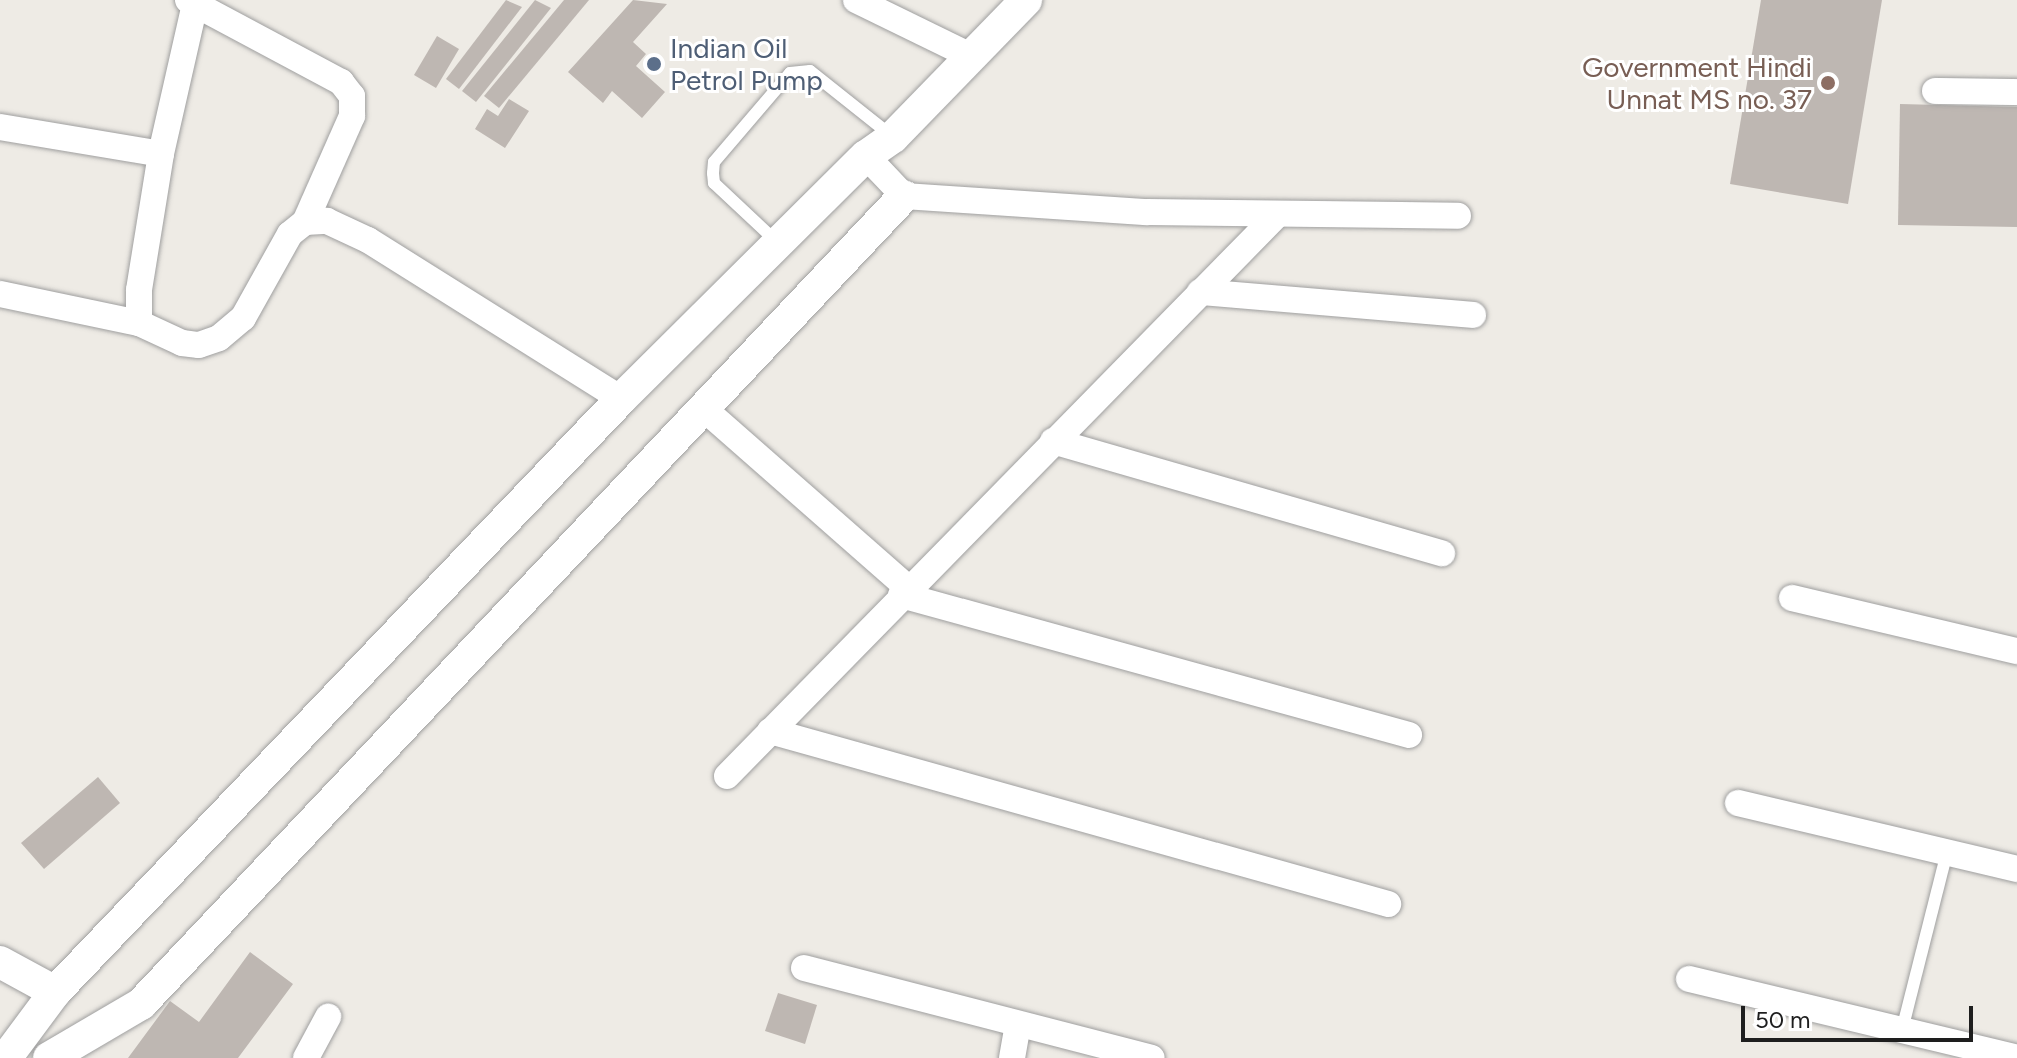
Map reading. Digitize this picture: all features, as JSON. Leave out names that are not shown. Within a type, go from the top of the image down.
[{"type":"street","points":[[856,0],[971,56]]},
{"type":"street","points":[[6,1058],[55,992],[621,399],[866,156],[893,137],[1026,0]]},
{"type":"street","points":[[0,294],[139,323],[182,343],[199,345],[219,338],[243,318],[290,234],[305,222],[352,116],[352,96],[341,82],[191,2],[161,154],[139,290],[139,323]]},
{"type":"street","points":[[1935,91],[2017,92]]},
{"type":"street","points":[[0,127],[161,154]]},
{"type":"street","points":[[866,156],[904,196],[1147,212],[1458,216]]},
{"type":"street","points":[[49,1058],[141,1004],[904,196]]},
{"type":"street","points":[[727,776],[904,591],[1278,214]]},
{"type":"street","points":[[305,222],[327,221],[368,240],[621,399]]},
{"type":"street","points":[[1200,292],[1473,315]]},
{"type":"street","points":[[702,407],[904,591],[1409,735]]},
{"type":"street","points":[[1053,441],[1442,553]]},
{"type":"street","points":[[1792,598],[2017,651]]},
{"type":"street","points":[[770,731],[1388,904]]},
{"type":"street","points":[[1738,803],[2017,869]]},
{"type":"street","points":[[0,962],[55,992]]},
{"type":"street","points":[[804,968],[1152,1058]]},
{"type":"street","points":[[1689,979],[2017,1058]]},
{"type":"street","points":[[306,1058],[328,1017]]},
{"type":"street","points":[[1012,1058],[1018,1025]]},
{"type":"lane","points":[[778,243],[714,183],[713,173],[714,162],[790,73],[810,71],[893,137]]},
{"type":"lane","points":[[1902,1030],[1947,852]]},
{"type":"building","points":[[506,0],[522,7],[459,89],[446,79]]},
{"type":"building","points":[[535,0],[551,8],[476,102],[462,91]]},
{"type":"building","points":[[564,0],[589,0],[499,108],[484,96]]},
{"type":"building","points":[[633,0],[667,4],[633,42],[646,54],[636,66],[665,92],[642,118],[612,91],[603,103],[568,72]]},
{"type":"building","points":[[1761,0],[1882,0],[1848,204],[1730,184]]},
{"type":"building","points":[[437,36],[459,49],[436,88],[414,75]]},
{"type":"building","points":[[509,99],[529,111],[505,148],[475,129],[487,109],[498,116]]},
{"type":"building","points":[[1900,104],[2017,107],[2017,227],[1898,225]]},
{"type":"building","points":[[98,777],[120,803],[44,869],[21,843]]},
{"type":"building","points":[[250,952],[293,984],[238,1058],[128,1058],[170,1001],[199,1022]]},
{"type":"building","points":[[778,993],[817,1005],[805,1044],[765,1031]]},
{"type":"place","name":"Indian Oil Petrol Pump","points":[[654,64]]},
{"type":"place","name":"Government Hindi Unnat MS no. 37","points":[[1828,83]]}]
